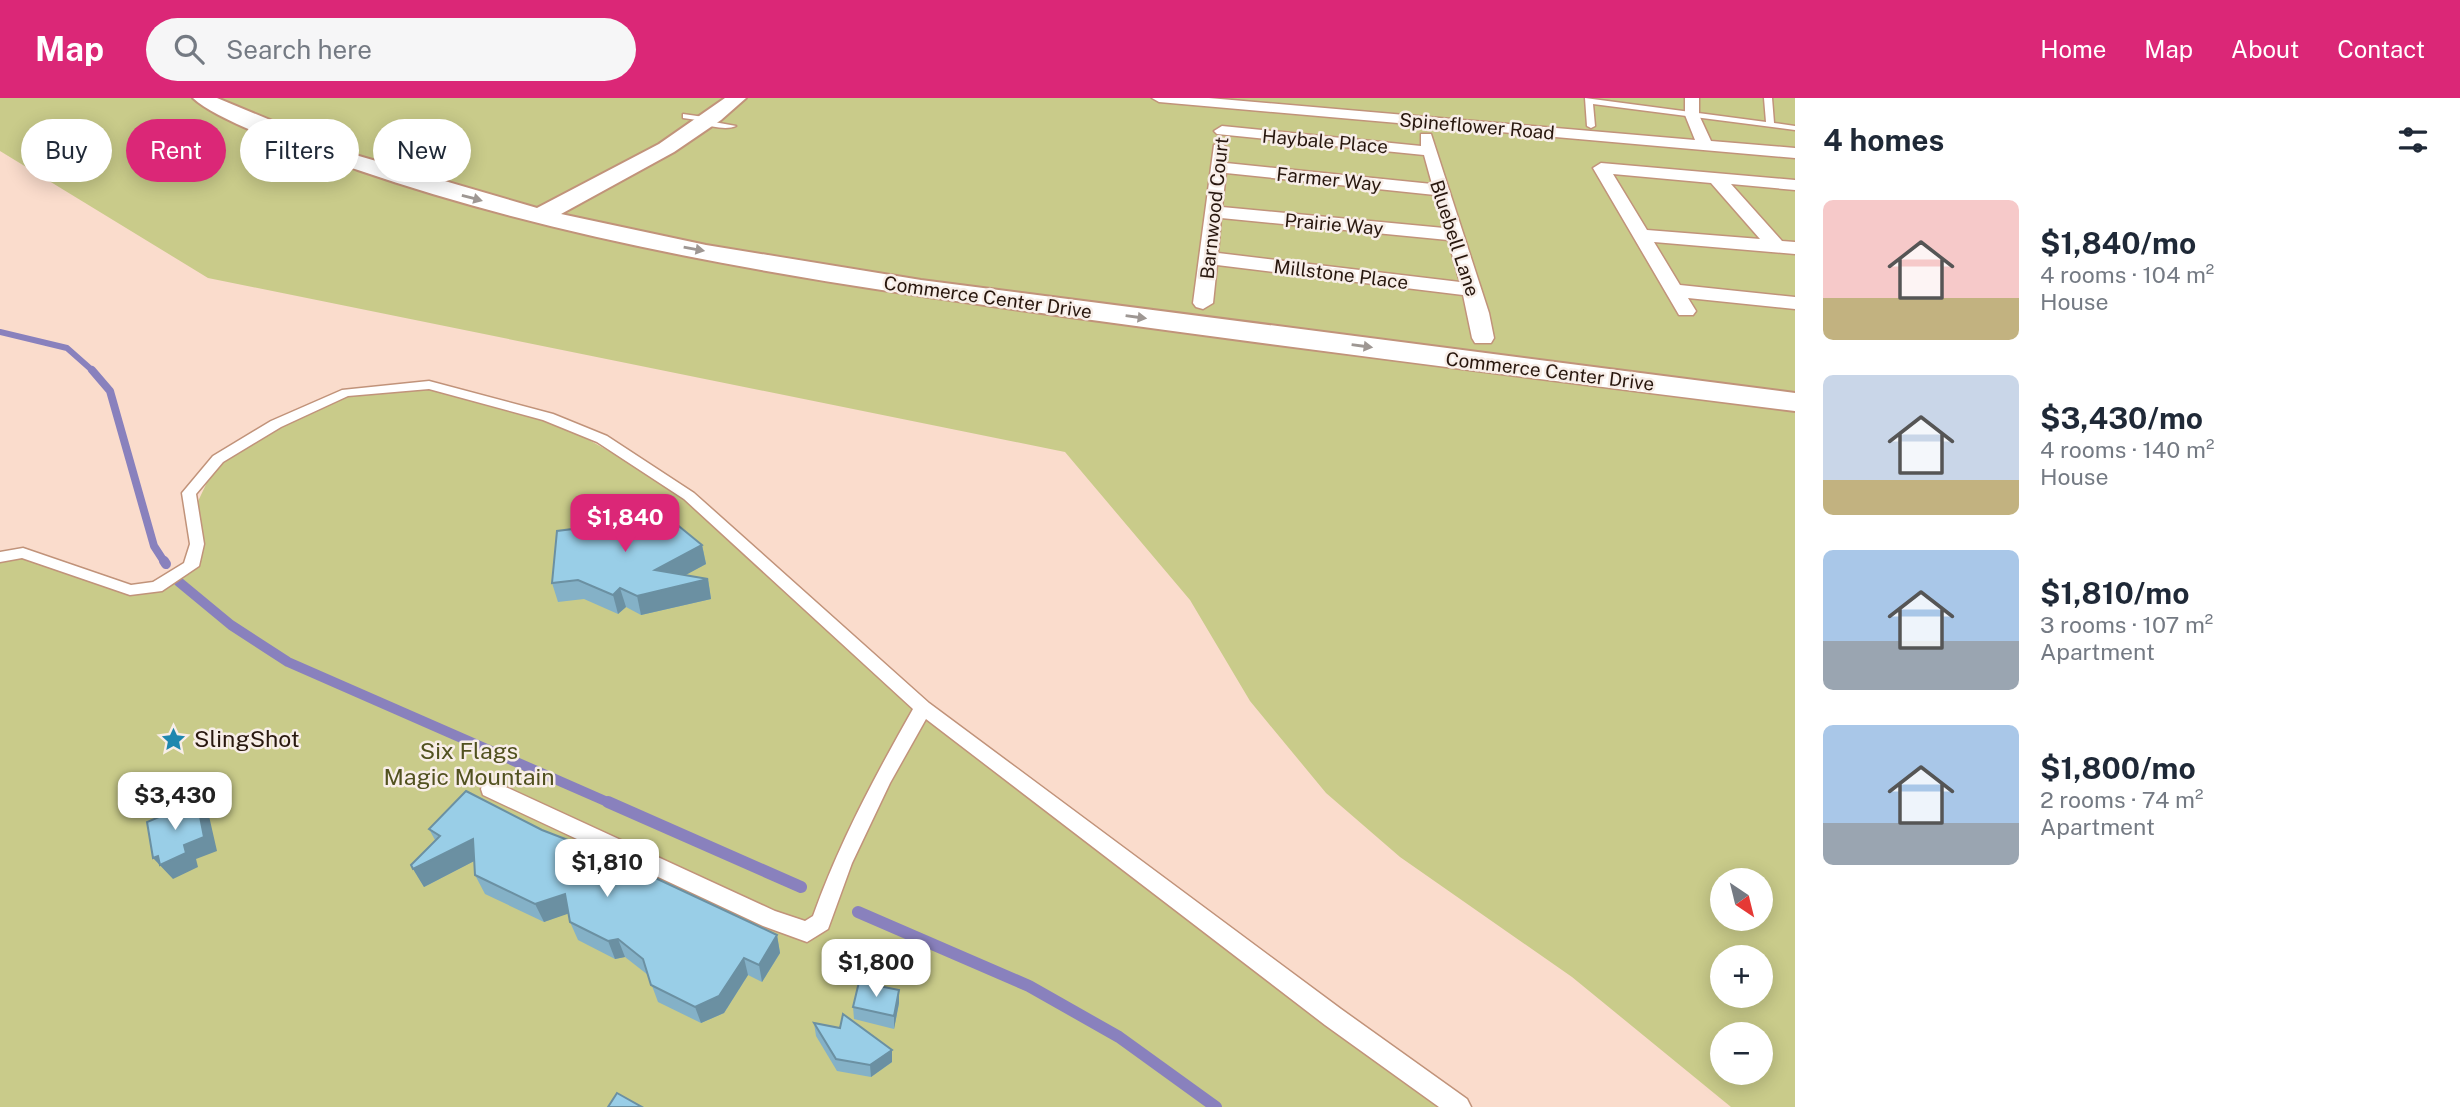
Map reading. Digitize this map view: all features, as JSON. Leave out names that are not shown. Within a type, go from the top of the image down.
[{"type":"main road","name":"Commerce Center Drive","points":[[202,98],[336,157],[410,181],[539,216],[670,245],[891,284],[1795,402]]},
{"type":"main road","name":"Commerce Center Drive","points":[[242,98],[301,124],[378,150],[495,183],[571,200],[826,252],[1287,313]]},
{"type":"main road","points":[[539,216],[709,121],[737,98]]},
{"type":"main road","name":"Commerce Center Drive","points":[[1457,335],[1795,380]]},
{"type":"street","name":"Spineflower Road","points":[[1159,98],[1795,153]]},
{"type":"street","points":[[1692,98],[1692,115],[1705,145]]},
{"type":"street","points":[[1464,107],[1466,125]]},
{"type":"street","name":"Barnwood Court","points":[[1203,303],[1224,113]]},
{"type":"street","name":"Haybale Place","points":[[1222,131],[1427,144]]},
{"type":"street","points":[[1632,139],[1652,171]]},
{"type":"street","name":"Bluebell Lane","points":[[1427,144],[1472,290],[1503,341]]},
{"type":"street","name":"Farmer Way","points":[[1218,167],[1440,190]]},
{"type":"street","points":[[1686,311],[1601,168],[1795,186]]},
{"type":"street","points":[[1716,178],[1786,247]]},
{"type":"street","name":"Prairie Way","points":[[1214,212],[1455,235]]},
{"type":"street","points":[[1641,235],[1786,247]]},
{"type":"street","name":"Millstone Place","points":[[1209,258],[1472,290]]},
{"type":"street","points":[[1673,290],[1795,303]]},
{"type":"lane","points":[[1768,98],[1770,125]]},
{"type":"lane","points":[[1591,126],[1589,100],[1795,128]]},
{"type":"lane","points":[[686,116],[732,126]]},
{"type":"lane","points":[[0,557],[23,553],[130,590],[157,587],[191,566],[197,544],[188,493],[218,460],[276,424],[346,393],[429,385],[548,417],[590,434],[623,452],[689,496],[741,539],[876,668],[923,708],[1333,1017],[1459,1107]]},
{"type":"lane","points":[[490,789],[770,919],[807,932],[821,922],[842,862],[883,779],[923,708]]},
{"type":"green space","points":[[0,98],[1795,98],[1795,1107],[1731,1107],[1572,977],[1400,857],[1326,793],[1250,701],[1190,600],[1065,452],[208,278],[51,182],[112,182],[112,119],[21,119],[21,164],[0,151]]},
{"type":"green space","name":"Six Flags Magic Mountain","points":[[429,385],[548,417],[689,496],[923,708],[1459,1107],[0,1107],[0,557],[23,553],[130,590],[191,565],[192,514],[218,459],[346,393]]},
{"type":"building","points":[[653,505],[702,545],[655,570],[708,579],[637,596],[620,588],[613,595],[578,580],[552,583],[557,531],[613,524]]},
{"type":"building","points":[[466,791],[542,830],[604,854],[777,935],[759,965],[744,958],[719,996],[695,1007],[651,985],[643,959],[618,939],[608,941],[570,922],[565,894],[535,904],[475,875],[473,839],[413,869],[411,865],[440,836],[429,829]]},
{"type":"building","points":[[197,801],[204,837],[184,845],[186,853],[160,865],[158,856],[153,858],[147,822]]},
{"type":"building","points":[[859,982],[899,990],[894,1016],[853,1007]]},
{"type":"building","points":[[843,1014],[892,1050],[870,1065],[836,1059],[814,1023],[840,1028]]},
{"type":"building","points":[[617,1093],[642,1107],[608,1107]]},
{"type":"waterway","points":[[0,332],[67,348],[92,370]]},
{"type":"waterway","points":[[92,370],[110,391],[154,546],[165,563]]},
{"type":"waterway","points":[[179,582],[231,625],[288,662],[612,804]]},
{"type":"waterway","points":[[608,802],[801,887]]},
{"type":"waterway","points":[[858,912],[1029,986],[1119,1037],[1216,1107]]},
{"type":"place","name":"SlingShot","points":[[174,739]]}]
